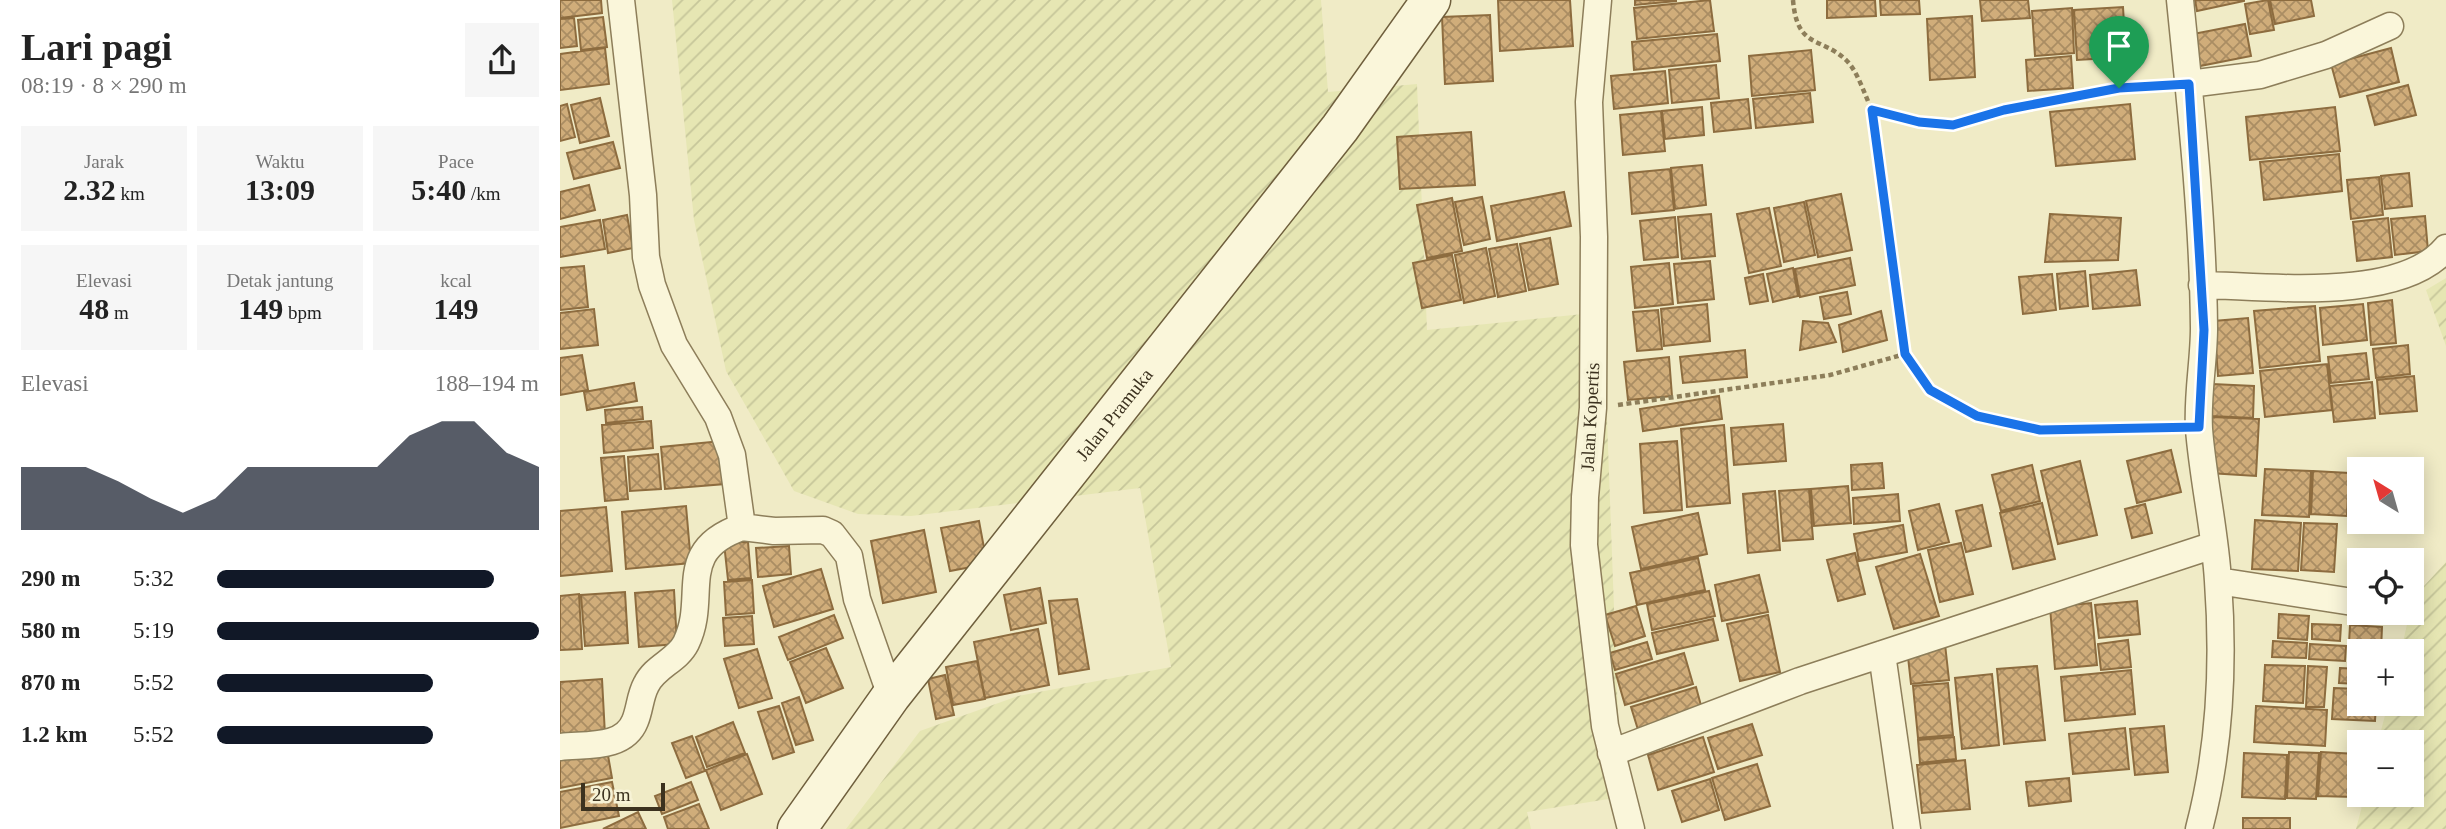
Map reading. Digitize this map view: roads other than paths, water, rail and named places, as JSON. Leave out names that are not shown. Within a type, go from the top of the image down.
[{"type":"street","points":[[621,0],[643,195],[646,257],[652,285],[674,345],[718,418],[732,455],[742,527]]},
{"type":"street","name":"Jalan Pramuka","points":[[797,829],[891,696],[1340,128],[1431,0]]},
{"type":"street","name":"Jalan Kopertis","points":[[1598,0],[1590,102],[1594,237],[1593,408],[1585,497],[1584,545],[1591,622],[1611,753],[1631,829]]},
{"type":"street","points":[[2180,0],[2189,84],[2202,285],[2204,330],[2199,427],[2218,581],[2221,676],[2210,776],[2199,829]]},
{"type":"street","points":[[2189,84],[2260,75],[2326,55],[2390,26]]},
{"type":"street","points":[[2202,285],[2312,289],[2359,286],[2396,277],[2430,262],[2446,248]]},
{"type":"street","points":[[560,747],[619,741],[629,734],[646,683],[680,653],[687,642],[696,577],[705,551],[716,538],[742,527],[774,531],[823,530],[842,545],[849,556],[855,591],[891,696]]},
{"type":"street","points":[[1611,753],[1800,681],[2214,545]]},
{"type":"street","points":[[2218,581],[2347,601]]},
{"type":"street","points":[[1882,654],[1907,829]]}]
